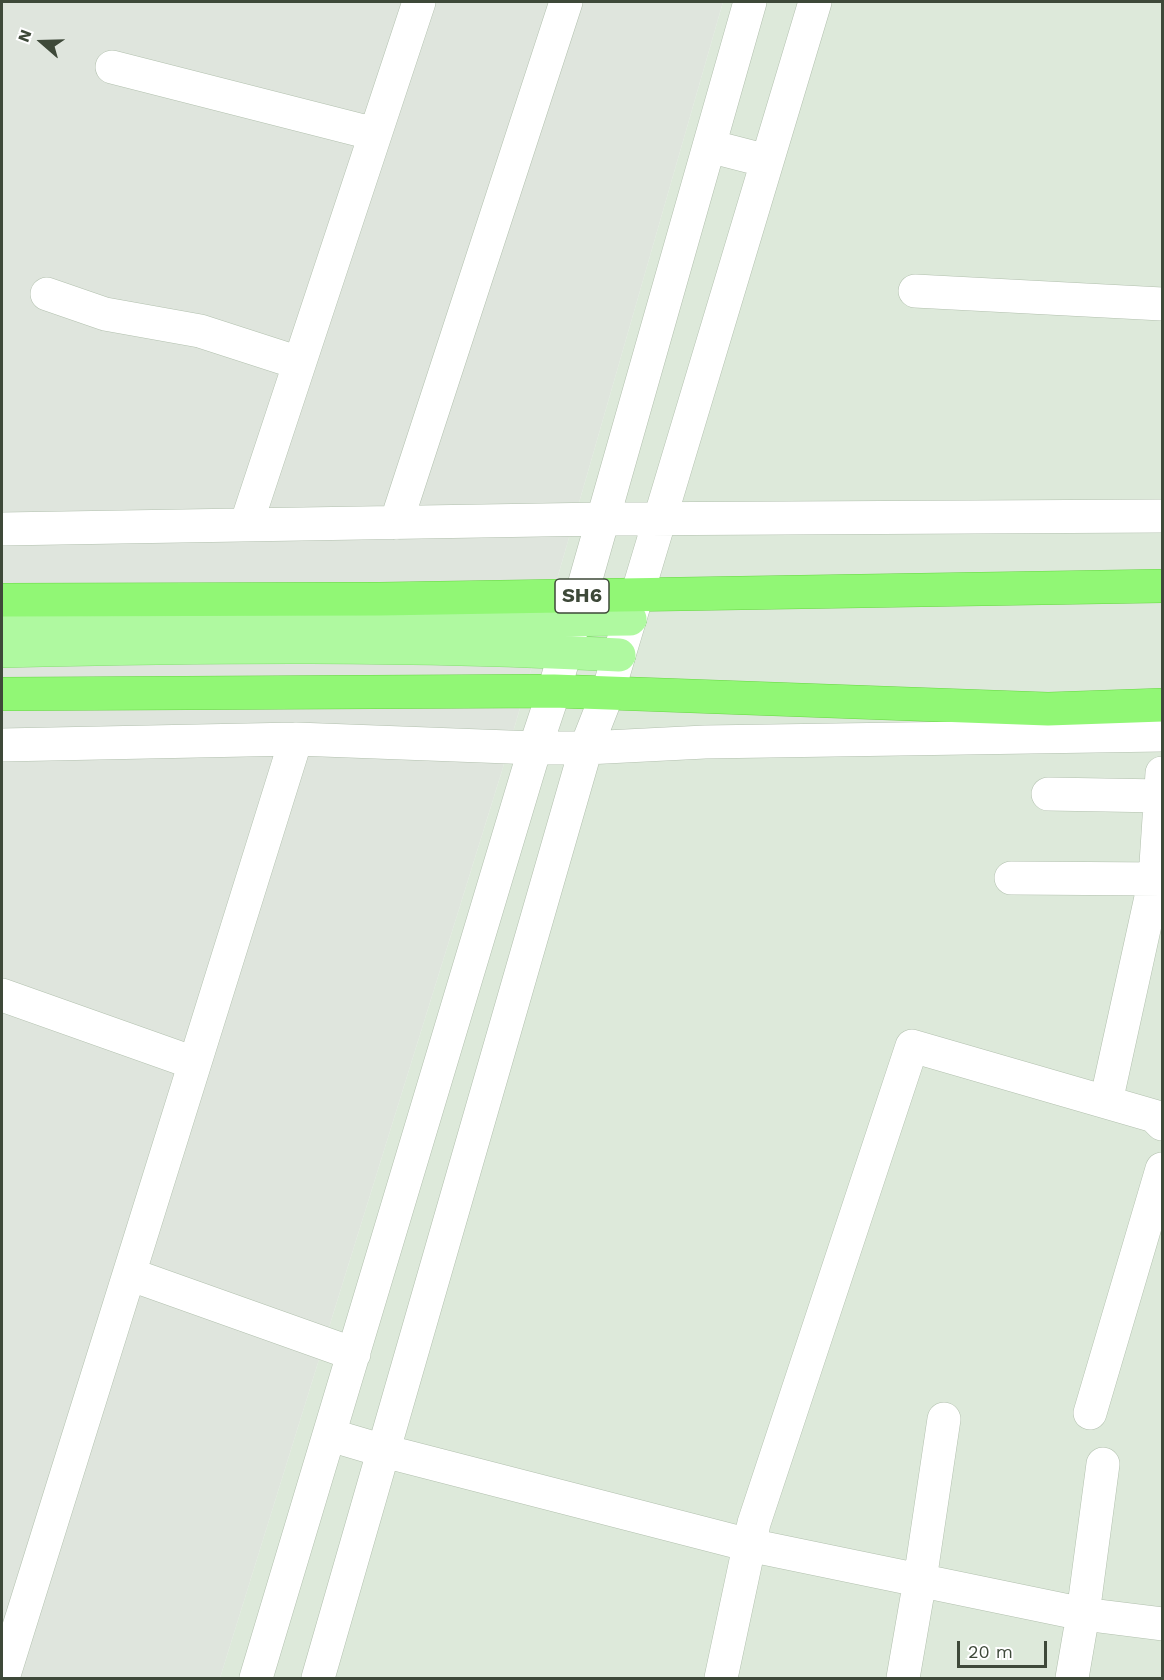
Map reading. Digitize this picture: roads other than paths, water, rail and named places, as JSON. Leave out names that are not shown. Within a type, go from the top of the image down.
[{"type":"highway","name":"SH6","points":[[2,600],[577,608],[1162,586]]},
{"type":"highway","points":[[2,694],[554,691],[1048,710],[1162,705]]},
{"type":"main road","points":[[2,626],[577,608]]},
{"type":"main road","points":[[2,651],[170,647],[565,652],[620,655]]},
{"type":"street","points":[[246,525],[419,2]]},
{"type":"street","points":[[396,523],[566,2]]},
{"type":"street","points":[[256,1678],[554,691],[750,2]]},
{"type":"street","points":[[318,1678],[586,748],[620,655],[814,2]]},
{"type":"street","points":[[112,67],[375,135]]},
{"type":"street","points":[[709,146],[767,161]]},
{"type":"street","points":[[915,291],[1162,304]]},
{"type":"street","points":[[47,294],[105,314],[200,331],[299,363]]},
{"type":"street","points":[[2,530],[602,519],[1162,516]]},
{"type":"street","points":[[2,746],[296,739],[586,748],[705,742],[1162,735]]},
{"type":"street","points":[[3,1678],[296,739]]},
{"type":"street","points":[[1048,794],[1162,788],[1159,879],[1106,1102]]},
{"type":"street","points":[[1011,878],[1159,879]]},
{"type":"street","points":[[2,995],[194,1064]]},
{"type":"street","points":[[721,1678],[754,1523],[912,1046],[1154,1116],[1162,1124]]},
{"type":"street","points":[[1090,1413],[1162,1168]]},
{"type":"street","points":[[129,1274],[354,1354]]},
{"type":"street","points":[[903,1678],[944,1419]]},
{"type":"street","points":[[330,1435],[749,1545],[1083,1614],[1162,1624]]},
{"type":"street","points":[[1072,1678],[1083,1614],[1102,1464]]}]
